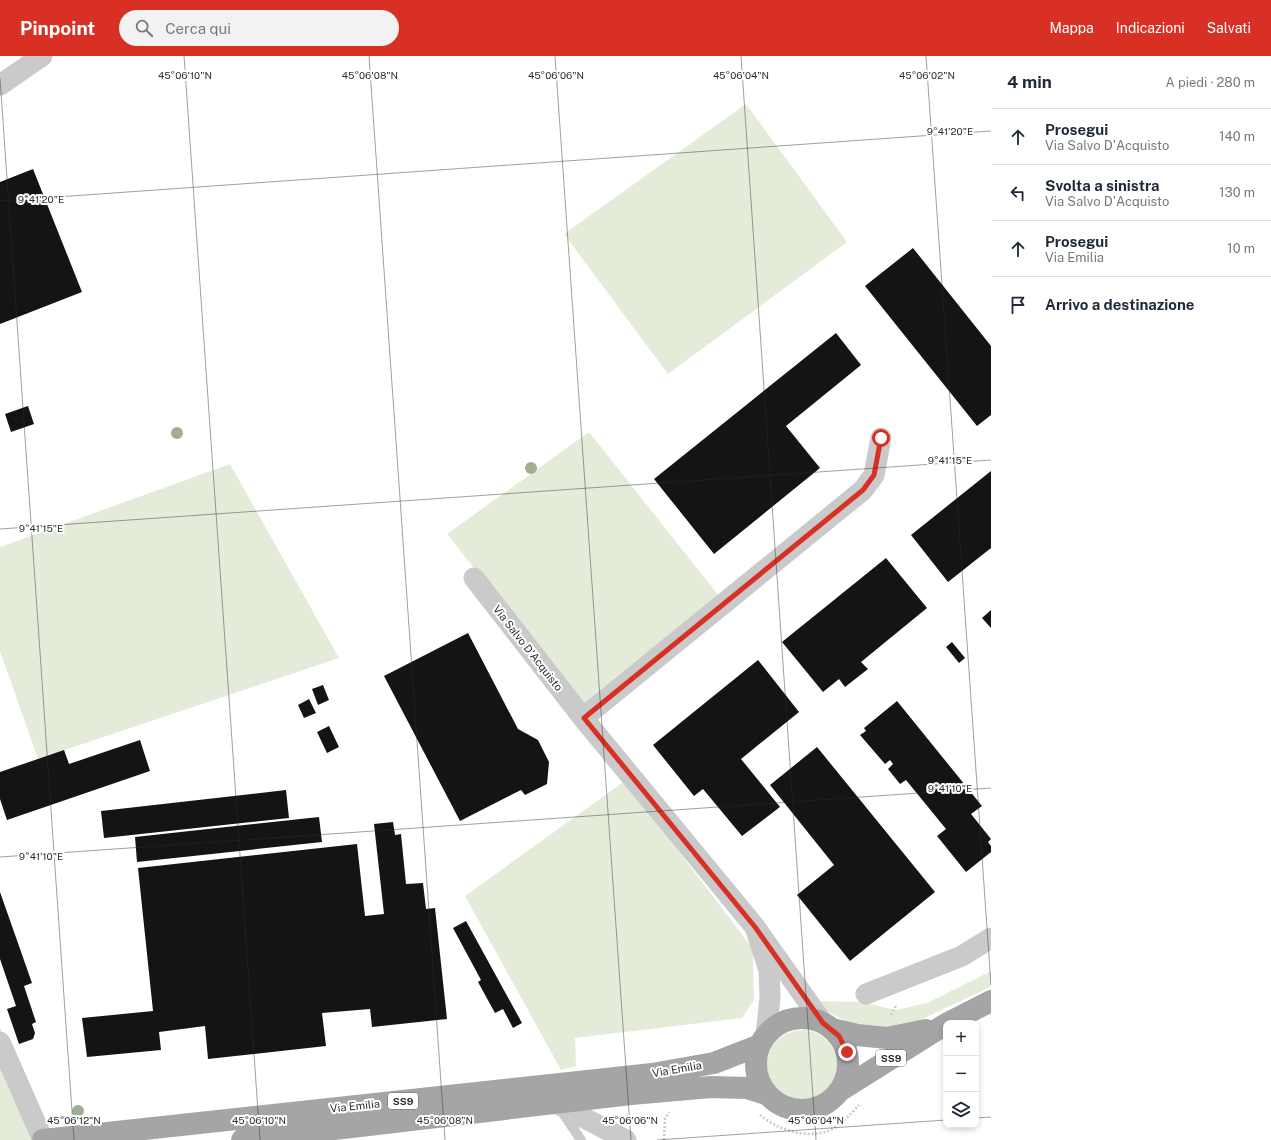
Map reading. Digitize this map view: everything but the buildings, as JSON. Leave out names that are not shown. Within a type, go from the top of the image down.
[{"type":"main road","name":"Via Emilia","points":[[953,1020],[991,1001]]},
{"type":"main road","name":"Via Emilia","points":[[762,1104],[756,1068],[756,1056],[763,1040],[776,1026],[792,1019],[810,1018],[827,1026],[887,1038],[943,1024]]},
{"type":"main road","name":"Via Emilia","points":[[762,1104],[776,1103],[787,1108],[807,1110],[828,1103],[840,1090],[943,1025]]},
{"type":"main road","name":"Via Emilia","points":[[827,1026],[839,1036],[847,1055],[847,1073],[840,1090]]},
{"type":"main road","name":"Via Emilia","points":[[43,1140],[652,1074],[714,1063],[763,1040]]},
{"type":"main road","name":"Via Emilia","points":[[242,1140],[631,1094],[711,1087],[747,1088],[762,1104]]},
{"type":"street","points":[[0,85],[42,56]]},
{"type":"street","points":[[584,718],[863,490],[874,475],[881,438]]},
{"type":"street","name":"Via Salvo D'Acquisto","points":[[474,578],[584,718],[755,927],[827,1026]]},
{"type":"street","name":"Via Salvo D'Acquisto","points":[[755,927],[769,970],[770,998],[763,1040]]},
{"type":"street","points":[[866,994],[962,956],[991,938]]},
{"type":"street","points":[[0,1042],[43,1140]]},
{"type":"street","points":[[556,1103],[626,1140]]},
{"type":"lane","points":[[556,1103],[582,1140]]},
{"type":"path","points":[[878,1037],[878,1026],[885,1023],[896,1010],[905,978]]},
{"type":"path","points":[[762,1104],[780,1129],[810,1133],[825,1132],[848,1118],[860,1103]]},
{"type":"path","points":[[664,1140],[665,1119],[670,1112]]},
{"type":"green space","points":[[746,104],[847,242],[668,374],[564,234]]},
{"type":"green space","points":[[589,432],[719,596],[585,708],[447,534]]},
{"type":"green space","points":[[230,464],[339,658],[38,759],[0,651],[0,547]]},
{"type":"green space","points":[[625,781],[753,949],[754,1000],[742,1018],[575,1038],[576,1066],[561,1070],[465,896]]},
{"type":"green space","points":[[991,971],[991,986],[980,992],[909,1025],[873,1032],[831,1014],[816,1001],[861,1002],[896,1010],[927,1003]]},
{"type":"green space","points":[[0,1027],[43,1140],[0,1140]]},
{"type":"green space","points":[[802,1030],[815,1033],[827,1040],[834,1052],[837,1065],[834,1078],[827,1090],[815,1097],[802,1100],[789,1097],[777,1090],[770,1078],[767,1065],[770,1052],[777,1040],[789,1033]]},
{"type":"route","points":[[847,1052],[839,1036],[823,1023],[755,927],[584,718],[863,490],[874,475],[881,438]]}]
